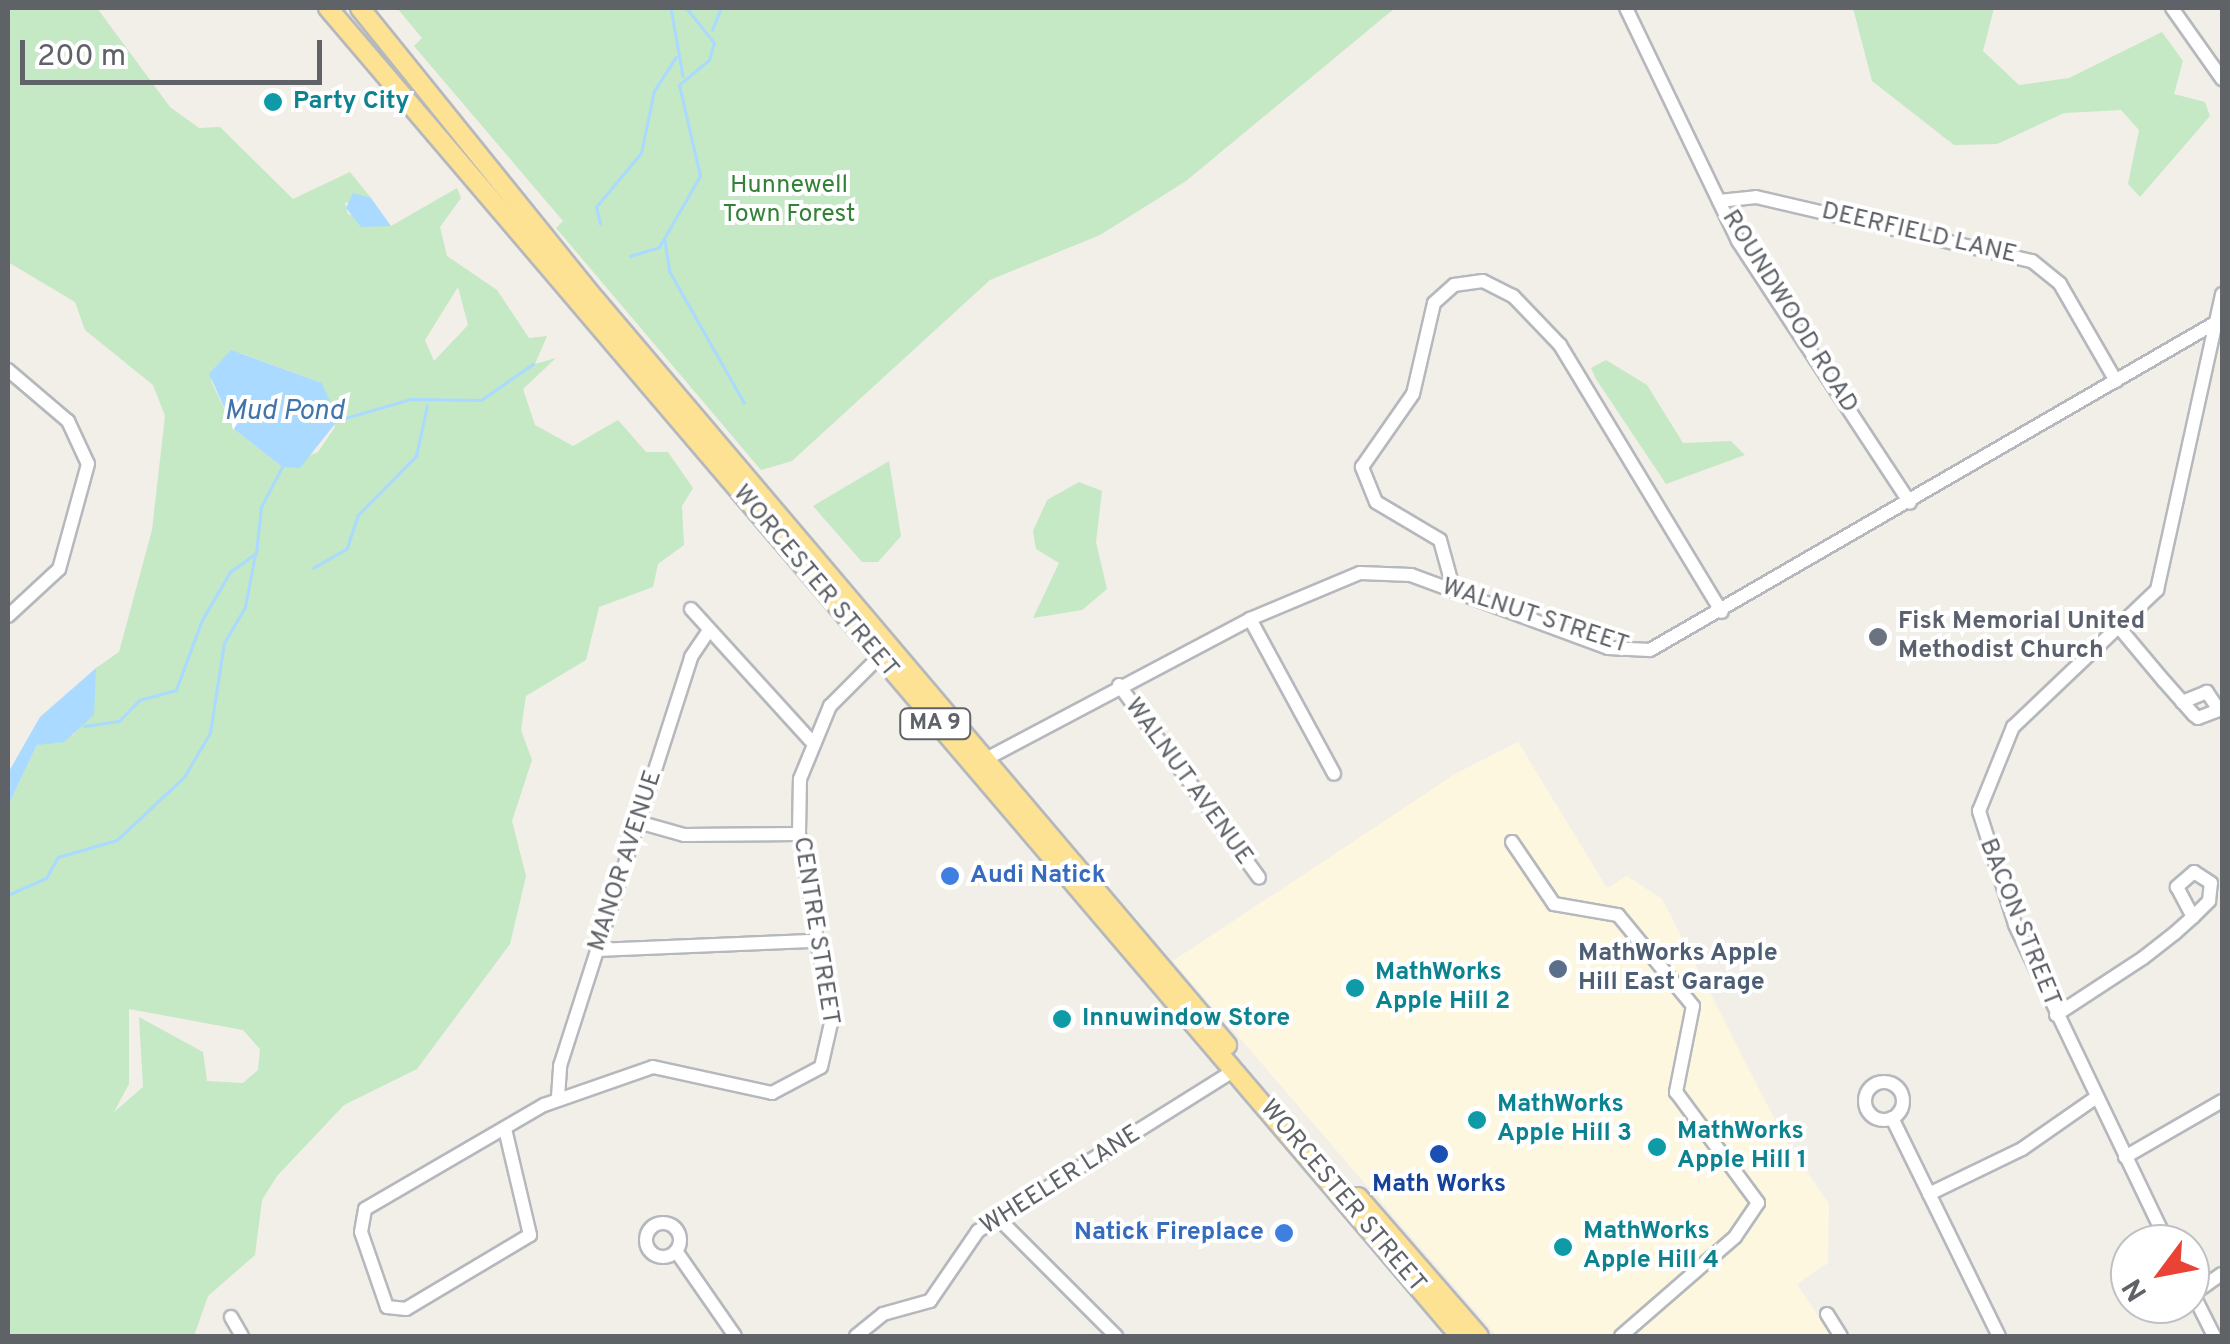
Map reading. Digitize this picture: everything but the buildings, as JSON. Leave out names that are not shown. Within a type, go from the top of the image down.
[{"type":"highway","name":"WORCESTER STREET","points":[[328,8],[878,657],[1235,1070],[1473,1334]]},
{"type":"highway","name":"WORCESTER STREET","points":[[360,8],[986,759],[1473,1334]]},
{"type":"street","name":"ROUNDWOOD ROAD","points":[[1626,8],[1719,201],[1910,503]]},
{"type":"street","points":[[2172,8],[2222,79]]},
{"type":"street","name":"DEERFIELD LANE","points":[[1719,201],[1756,197],[2032,261],[2060,284],[2116,381]]},
{"type":"street","points":[[1454,591],[1440,540],[1376,502],[1362,467],[1413,394],[1434,303],[1454,285],[1483,281],[1513,296],[1560,345],[1722,612]]},
{"type":"street","name":"BACON STREET","points":[[2158,1224],[2056,1016],[1998,883],[1980,800],[2014,727],[2122,631],[2166,564],[2218,341],[2222,294]]},
{"type":"street","name":"WALNUT STREET","points":[[986,759],[1119,685],[1250,619],[1372,571],[1454,591],[1632,653],[1722,612],[2220,321]]},
{"type":"street","points":[[8,370],[68,421],[88,464],[59,568],[8,616]]},
{"type":"street","points":[[690,608],[811,741]]},
{"type":"street","points":[[1250,619],[1334,774]]},
{"type":"street","name":"MANOR AVENUE","points":[[558,1098],[597,950],[691,657],[709,630]]},
{"type":"street","points":[[2122,631],[2182,702]]},
{"type":"street","name":"CENTRE STREET","points":[[505,1128],[530,1235],[406,1309],[387,1307],[361,1232],[364,1209],[505,1128],[558,1098],[666,1066],[761,1092],[803,1084],[831,1036],[798,834],[811,741],[836,698],[878,657]]},
{"type":"street","name":"WALNUT AVENUE","points":[[1119,685],[1259,878]]},
{"type":"street","points":[[638,822],[684,835],[798,834]]},
{"type":"street","points":[[1512,842],[1554,904],[1618,914],[1693,1006],[1676,1092],[1758,1203],[1736,1237],[1621,1336]]},
{"type":"street","points":[[2056,1016],[2192,917]]},
{"type":"street","points":[[597,950],[816,941]]},
{"type":"street","name":"WHEELER LANE","points":[[856,1336],[882,1314],[930,1301],[959,1250],[998,1218],[1235,1070]]},
{"type":"street","points":[[1930,1194],[2022,1149],[2095,1098]]},
{"type":"street","points":[[2125,1157],[2222,1100]]},
{"type":"street","points":[[1892,1118],[1999,1336]]},
{"type":"street","points":[[998,1218],[1116,1336]]},
{"type":"street","points":[[676,1252],[736,1336]]},
{"type":"street","points":[[1826,1314],[1841,1336]]},
{"type":"street","points":[[231,1317],[242,1336]]},
{"type":"shaded area","points":[[1518,742],[1607,888],[1627,876],[1662,899],[1784,1138],[1829,1204],[1828,1263],[1797,1284],[1831,1336],[1497,1336],[1173,961],[1455,774]]},
{"type":"green space","points":[[8,8],[97,8],[170,107],[199,128],[220,127],[293,199],[350,172],[371,198],[345,203],[348,214],[391,226],[457,188],[461,198],[440,227],[447,256],[497,290],[529,338],[547,336],[535,364],[556,358],[523,389],[535,425],[573,446],[618,420],[646,452],[668,452],[693,488],[682,506],[684,545],[658,564],[653,587],[599,607],[586,660],[526,696],[521,730],[532,760],[512,821],[526,876],[510,944],[417,1069],[344,1105],[277,1176],[262,1200],[255,1255],[208,1296],[194,1336],[8,1336],[8,806],[37,745],[74,734],[96,668],[119,652],[152,530],[165,416],[153,385],[85,330],[75,302],[8,262]],"holes":[[[458,287],[468,325],[434,361],[425,340]],[[240,353],[322,383],[335,427],[318,452],[282,467],[234,429],[211,381]],[[129,1009],[243,1030],[260,1049],[258,1070],[243,1083],[207,1081],[203,1052],[139,1017],[143,1087],[114,1112],[129,1084]]]},
{"type":"green space","name":"Hunnewell Town Forest","points":[[397,8],[1395,8],[1186,181],[1100,235],[990,280],[792,461],[761,470],[556,228],[563,221],[414,46],[422,38]]},
{"type":"green space","points":[[1853,8],[1994,8],[1983,51],[2019,85],[2069,78],[2162,32],[2183,61],[2174,94],[2205,102],[2210,116],[2140,197],[2128,184],[2139,130],[2121,110],[2064,113],[1997,144],[1954,145],[1872,81]]},
{"type":"green space","points":[[1606,360],[1647,385],[1683,443],[1731,441],[1745,455],[1666,484],[1596,379],[1591,368]]},
{"type":"green space","points":[[889,461],[901,536],[878,562],[862,562],[813,506]]},
{"type":"green space","points":[[1079,482],[1102,491],[1096,542],[1107,589],[1082,610],[1033,618],[1059,563],[1036,549],[1033,531],[1047,500]]},
{"type":"water","points":[[353,193],[371,198],[391,226],[361,227],[346,208]]},
{"type":"water","name":"Mud Pond","points":[[231,350],[322,383],[338,420],[300,468],[282,467],[234,429],[209,374]]},
{"type":"water","points":[[96,668],[94,715],[64,742],[37,745],[8,806],[8,773],[40,717]]},
{"type":"waterway","points":[[671,8],[683,76]]},
{"type":"waterway","points":[[630,256],[659,247],[700,176],[679,85],[709,60],[714,43],[686,8]]},
{"type":"waterway","points":[[712,30],[721,8]]},
{"type":"waterway","points":[[600,224],[596,207],[641,153],[654,91],[676,57]]},
{"type":"waterway","points":[[665,241],[670,272],[744,402]]},
{"type":"waterway","points":[[338,420],[411,399],[481,400],[533,364]]},
{"type":"waterway","points":[[313,568],[347,548],[358,515],[416,456],[427,406]]},
{"type":"waterway","points":[[84,726],[119,721],[139,700],[176,690],[202,620],[230,572],[256,553],[261,507],[282,467]]},
{"type":"waterway","points":[[8,895],[46,878],[58,857],[117,840],[184,777],[210,733],[224,643],[245,607],[255,554]]},
{"type":"place","name":"Party City","points":[[273,102]]},
{"type":"place","name":"Fisk Memorial United Methodist Church","points":[[1878,637]]},
{"type":"place","name":"Audi Natick","points":[[950,876]]},
{"type":"place","name":"MathWorks Apple Hill East Garage","points":[[1558,969]]},
{"type":"place","name":"MathWorks Apple Hill 2","points":[[1355,988]]},
{"type":"place","name":"Innuwindow Store","points":[[1062,1019]]},
{"type":"place","name":"MathWorks Apple Hill 3","points":[[1477,1120]]},
{"type":"place","name":"MathWorks Apple Hill 1","points":[[1657,1147]]},
{"type":"place","name":"Math Works","points":[[1439,1154]]},
{"type":"place","name":"Natick Fireplace","points":[[1284,1233]]},
{"type":"place","name":"MathWorks Apple Hill 4","points":[[1563,1247]]}]
